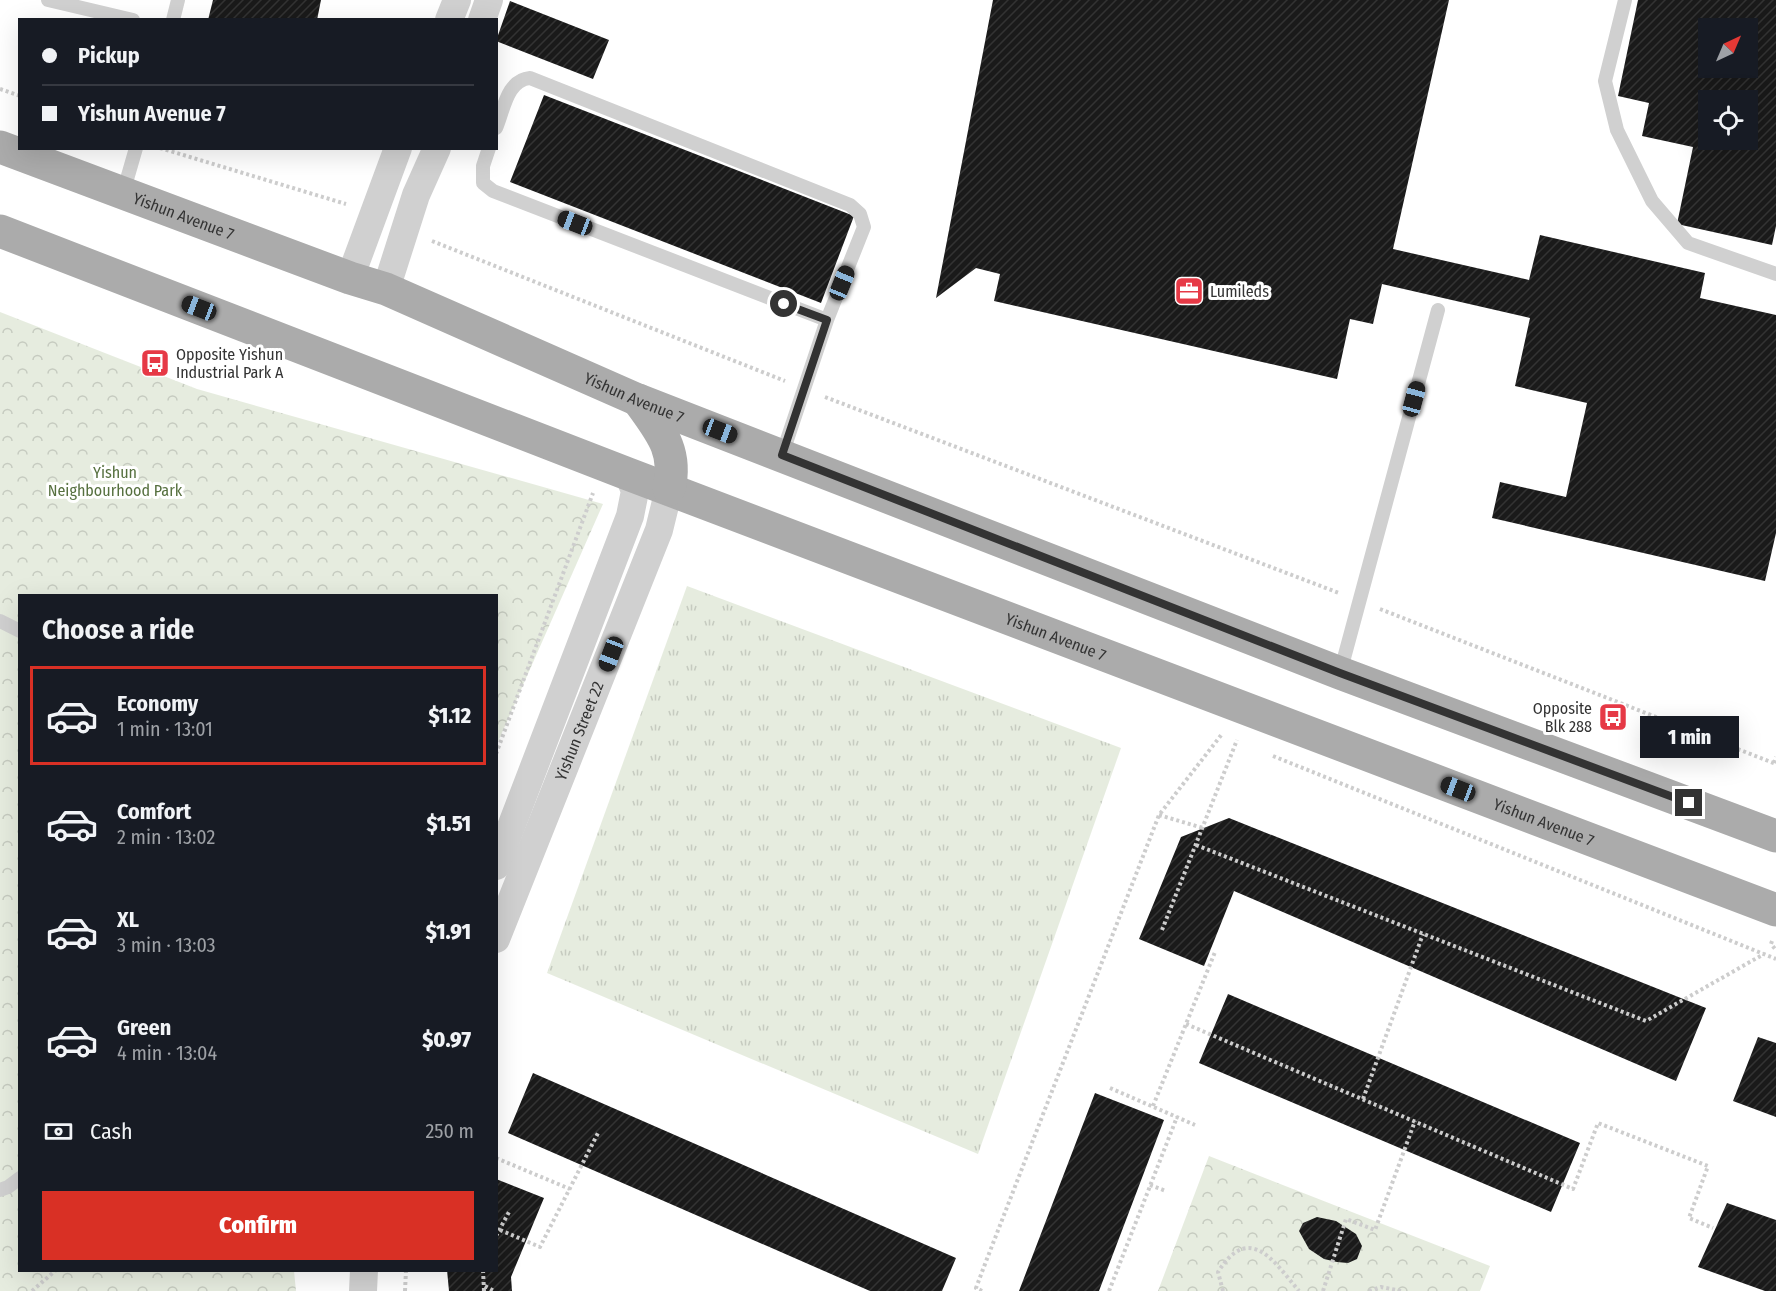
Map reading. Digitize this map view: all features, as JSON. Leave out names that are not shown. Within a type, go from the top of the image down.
[{"type":"main road","name":"Yishun Avenue 7","points":[[0,147],[350,278],[386,289],[638,400],[1340,673],[1776,836]]},
{"type":"main road","name":"Yishun Avenue 7","points":[[0,231],[628,474],[1776,910]]},
{"type":"main road","points":[[638,400],[671,451],[673,472],[669,489]]},
{"type":"street","points":[[450,18],[457,0]]},
{"type":"street","points":[[483,18],[489,0]]},
{"type":"street","points":[[350,278],[397,150]]},
{"type":"street","points":[[386,289],[407,231],[416,195],[436,150]]},
{"type":"street","name":"Yishun Street 22","points":[[498,861],[630,516],[635,491],[628,474]]},
{"type":"street","name":"Yishun Street 22","points":[[498,934],[659,530],[669,489]]},
{"type":"street","points":[[363,1291],[364,1272]]},
{"type":"street","points":[[383,1272],[383,1291]]},
{"type":"lane","points":[[48,0],[124,18]]},
{"type":"lane","points":[[174,18],[178,0]]},
{"type":"lane","points":[[1625,0],[1605,81],[1617,130],[1652,201],[1688,243],[1776,274]]},
{"type":"lane","points":[[498,123],[512,86],[520,79],[530,78],[850,205],[860,214],[864,227],[827,320],[782,455]]},
{"type":"lane","points":[[123,193],[135,150]]},
{"type":"lane","points":[[488,150],[483,166],[483,183],[493,191],[827,320]]},
{"type":"lane","points":[[1340,673],[1438,310]]},
{"type":"lane","points":[[0,621],[18,631]]},
{"type":"lane","points":[[0,1190],[18,1179]]},
{"type":"path","points":[[0,89],[18,95]]},
{"type":"path","points":[[167,150],[373,212]]},
{"type":"path","points":[[407,231],[804,389],[1359,601],[1775,764],[1776,757]]},
{"type":"path","points":[[498,749],[595,487]]},
{"type":"path","points":[[982,1291],[976,1288],[1159,815],[1223,733]]},
{"type":"path","points":[[1162,930],[1237,740]]},
{"type":"path","points":[[1159,815],[1203,828]]},
{"type":"path","points":[[1196,845],[1646,1021],[1764,954]]},
{"type":"path","points":[[1363,1100],[1423,934]]},
{"type":"path","points":[[1771,944],[1776,950]]},
{"type":"path","points":[[1153,1106],[1215,952]]},
{"type":"path","points":[[1185,1024],[1573,1189],[1598,1123],[1708,1166],[1689,1218],[1713,1228]]},
{"type":"path","points":[[1110,1088],[1195,1125]]},
{"type":"path","points":[[1109,1291],[1177,1116]]},
{"type":"path","points":[[1323,1291],[1346,1220],[1375,1230],[1415,1121]]},
{"type":"path","points":[[500,1230],[540,1247],[599,1131]]},
{"type":"path","points":[[498,1159],[570,1189]]},
{"type":"path","points":[[1150,1185],[1166,1191]]},
{"type":"path","points":[[498,1233],[509,1212]]},
{"type":"path","points":[[1223,1291],[1218,1272],[1225,1262],[1233,1253],[1254,1248],[1268,1253],[1299,1291]]},
{"type":"path","points":[[32,1291],[54,1272]]},
{"type":"path","points":[[405,1291],[406,1272]]},
{"type":"path","points":[[483,1272],[484,1288],[494,1291]]},
{"type":"path","points":[[1369,1291],[1381,1287],[1401,1291]]},
{"type":"green space","name":"Yishun Neighbourhood Park","points":[[0,312],[197,389],[603,504],[498,742],[498,594],[18,594],[18,1272],[294,1272],[296,1291],[0,1291]]},
{"type":"green space","points":[[687,586],[1121,748],[978,1154],[547,973]]},
{"type":"green space","points":[[1209,1156],[1490,1266],[1480,1291],[1158,1291]]},
{"type":"building","points":[[213,0],[321,0],[317,18],[208,18]]},
{"type":"building","name":"Lumileds","points":[[993,0],[1449,0],[1393,249],[1529,280],[1540,235],[1705,273],[1700,298],[1776,315],[1776,533],[1765,581],[1492,518],[1500,482],[1566,497],[1587,403],[1515,386],[1530,318],[1382,284],[1373,324],[1350,319],[1337,379],[994,301],[1000,274],[976,268],[936,298]]},
{"type":"building","points":[[1638,0],[1776,0],[1776,226],[1772,245],[1677,224],[1693,147],[1642,136],[1649,103],[1618,96]]},
{"type":"building","points":[[510,1],[609,40],[593,79],[498,42],[498,35]]},
{"type":"building","points":[[544,95],[854,216],[821,303],[510,182]]},
{"type":"building","points":[[1229,818],[1706,1008],[1676,1081],[1234,891],[1204,966],[1139,939],[1181,837]]},
{"type":"building","points":[[1228,994],[1580,1143],[1551,1212],[1199,1063]]},
{"type":"building","points":[[1758,1037],[1776,1043],[1776,1117],[1733,1101]]},
{"type":"building","points":[[533,1073],[956,1258],[942,1291],[870,1291],[508,1133]]},
{"type":"building","points":[[1095,1093],[1164,1120],[1099,1291],[1019,1291]]},
{"type":"building","points":[[498,1180],[544,1198],[511,1277],[512,1291],[449,1291],[447,1272],[498,1272]]},
{"type":"building","points":[[1727,1203],[1776,1220],[1776,1291],[1765,1291],[1698,1267]]},
{"type":"building","points":[[1317,1217],[1336,1221],[1356,1234],[1362,1246],[1357,1259],[1348,1263],[1337,1262],[1324,1259],[1309,1249],[1299,1231],[1303,1223]]},
{"type":"place","name":"Lumileds","points":[[1189,291]]},
{"type":"place","name":"Opposite Yishun Industrial Park A","points":[[155,363]]},
{"type":"place","name":"Opposite Blk 288","points":[[1613,717]]},
{"type":"route","points":[[784,304],[827,320],[782,455],[1340,673],[1689,803]]}]
